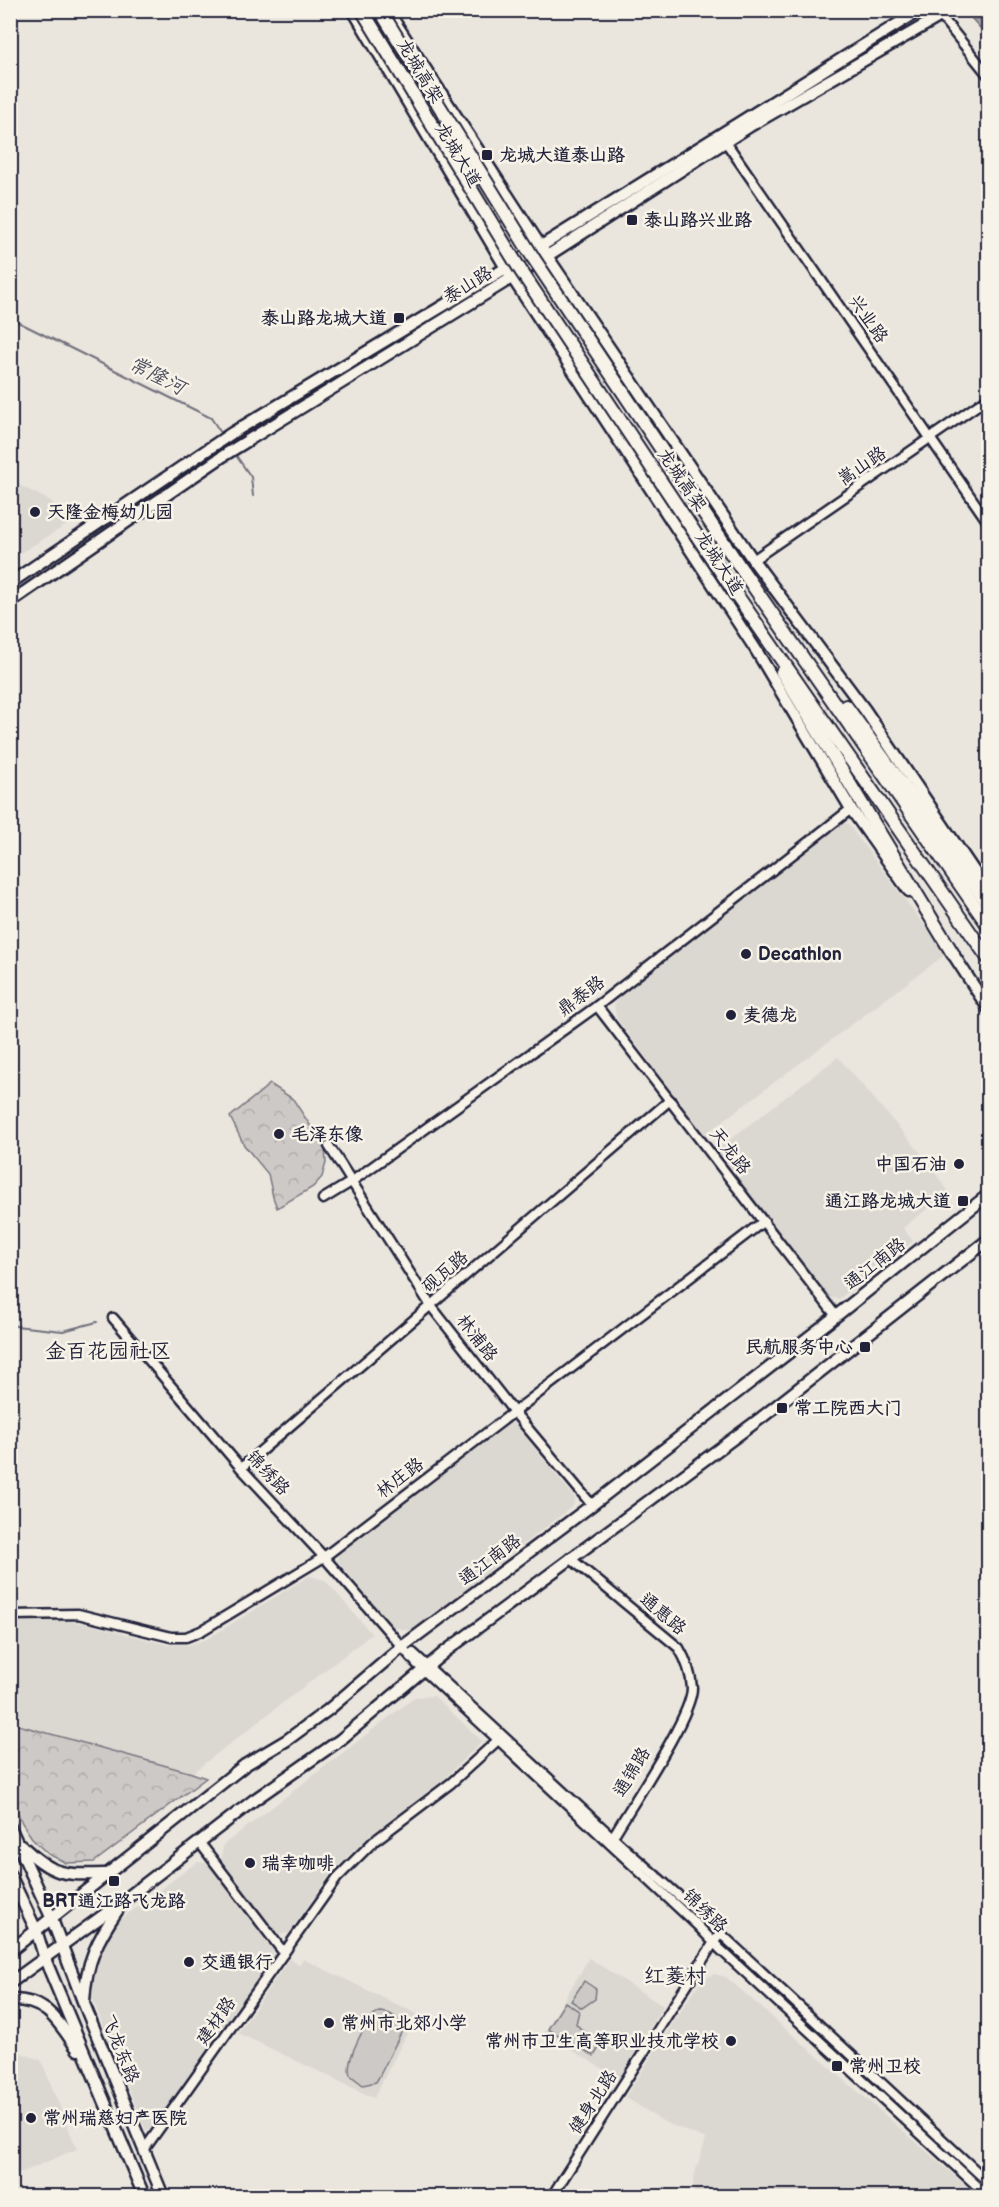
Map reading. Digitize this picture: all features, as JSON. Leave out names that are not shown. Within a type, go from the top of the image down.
[{"type":"highway","name":"龙城高架","points":[[362,10],[521,272],[727,581],[988,958]]},
{"type":"highway","name":"龙城高架","points":[[380,10],[534,259],[742,570],[988,925]]},
{"type":"highway","points":[[742,570],[847,707],[988,904]]},
{"type":"highway","points":[[727,581],[953,954]]},
{"type":"main road","name":"龙城大道","points":[[352,10],[509,272],[756,650],[851,808],[988,1008]]},
{"type":"main road","name":"龙城大道","points":[[387,10],[544,251],[753,560],[865,710],[988,892]]},
{"type":"main road","name":"泰山路","points":[[10,583],[232,433],[544,251],[920,10]]},
{"type":"main road","name":"泰山路","points":[[723,138],[938,14],[951,10]]},
{"type":"main road","name":"泰山路","points":[[10,602],[226,454],[509,272]]},
{"type":"main road","name":"通江南路","points":[[10,1951],[246,1765],[287,1740],[328,1710],[403,1646],[592,1505],[988,1195]]},
{"type":"main road","points":[[10,1983],[62,1947],[254,1800],[340,1740],[425,1668],[761,1418],[988,1240]]},
{"type":"main road","name":"飞龙东路","points":[[10,1827],[51,1917],[163,2196]]},
{"type":"main road","points":[[16,1840],[38,1862],[65,1875],[107,1874]]},
{"type":"main road","name":"飞龙东路","points":[[10,1875],[36,1930],[45,1959],[144,2196]]},
{"type":"main road","points":[[84,2004],[88,1967],[100,1935],[123,1901]]},
{"type":"main road","points":[[10,2000],[25,2000],[38,2004],[49,2012],[90,2066]]},
{"type":"street","points":[[938,14],[988,75]]},
{"type":"street","name":"兴业路","points":[[723,138],[988,522]]},
{"type":"street","name":"嵩山路","points":[[753,560],[988,398]]},
{"type":"street","name":"鼎泰路","points":[[323,1199],[351,1182],[597,1006],[851,808]]},
{"type":"street","name":"天龙路","points":[[597,1006],[836,1316]]},
{"type":"street","name":"砚瓦路","points":[[241,1468],[670,1100]]},
{"type":"street","name":"林浦路","points":[[330,1146],[430,1306],[592,1505]]},
{"type":"street","name":"林庄路","points":[[10,1615],[78,1614],[171,1637],[186,1637],[201,1631],[324,1557],[764,1221]]},
{"type":"street","name":"锦绣路","points":[[113,1318],[241,1468],[425,1668],[498,1740],[720,1934],[988,2182]]},
{"type":"street","name":"通惠路","points":[[570,1558],[679,1648],[687,1662],[692,1689],[684,1718]]},
{"type":"street","name":"锦绣路","points":[[425,1668],[610,1840],[714,1943],[988,2196]]},
{"type":"street","name":"通锦路","points":[[610,1840],[684,1718]]},
{"type":"street","name":"建材路","points":[[144,2150],[337,1878],[373,1842],[451,1783],[498,1740]]},
{"type":"street","points":[[200,1843],[284,1953]]},
{"type":"street","name":"健身北路","points":[[552,2196],[720,1934]]},
{"type":"shaded area","points":[[965,11],[988,11],[988,37]]},
{"type":"shaded area","name":"天隆金梅幼儿园","points":[[11,481],[51,501],[68,524],[11,559]]},
{"type":"shaded area","name":"麦德龙","points":[[842,822],[848,824],[946,954],[704,1135],[617,1019],[614,1006],[619,992]]},
{"type":"shaded area","points":[[838,1057],[920,1152],[949,1192],[903,1228],[913,1241],[839,1299],[828,1297],[716,1150]]},
{"type":"shaded area","points":[[509,1423],[515,1424],[575,1498],[573,1506],[411,1631],[393,1627],[337,1560],[338,1553]]},
{"type":"shaded area","points":[[309,1576],[325,1580],[372,1634],[192,1773],[11,1723],[10,1620],[61,1620],[87,1624],[168,1645],[188,1645],[207,1639]]},
{"type":"shaded area","points":[[434,1696],[482,1741],[444,1779],[368,1837],[331,1873],[289,1933],[278,1935],[221,1862],[223,1845],[415,1697]]},
{"type":"shaded area","points":[[197,1862],[210,1864],[273,1947],[272,1958],[153,2127],[146,2131],[92,1998],[95,1965],[106,1936],[117,1922]]},
{"type":"shaded area","points":[[589,1958],[663,2006],[619,2079],[544,2033]]},
{"type":"shaded area","name":"常州市北郊小学","points":[[289,1959],[299,1965],[303,1959],[417,2014],[374,2098],[238,2033]]},
{"type":"shaded area","name":"常州市卫生高等职业技术学校","points":[[714,1974],[726,1977],[978,2196],[694,2196],[693,2179],[706,2139],[664,2122],[625,2097],[697,1986]]},
{"type":"shaded area","name":"常州瑞慈妇产医院","points":[[11,2049],[41,2060],[77,2149],[11,2177]]},
{"type":"green space","points":[[270,1084],[293,1099],[325,1148],[326,1163],[322,1177],[313,1187],[277,1208],[268,1174],[244,1145],[230,1117]]},
{"type":"green space","points":[[11,1723],[206,1778],[94,1862],[66,1863],[48,1854],[34,1841],[22,1823],[11,1796]]},
{"type":"green space","points":[[584,1981],[596,1989],[595,1999],[582,2008],[571,2001]]},
{"type":"green space","points":[[565,2002],[579,2011],[576,2024],[602,2043],[594,2056],[548,2029]]},
{"type":"green space","points":[[379,2012],[396,2018],[402,2028],[401,2033],[376,2082],[363,2085],[350,2075],[349,2069],[358,2040],[368,2022]]},
{"type":"waterway","name":"常隆河","points":[[10,318],[211,418],[223,436]]},
{"type":"waterway","name":"常隆河","points":[[235,454],[251,477],[253,496]]},
{"type":"waterway","name":"常隆河","points":[[10,1321],[15,1326],[63,1331],[97,1322]]},
{"type":"place","name":"龙城大道泰山路","points":[[487,155]]},
{"type":"place","name":"泰山路兴业路","points":[[632,220]]},
{"type":"place","name":"泰山路龙城大道","points":[[399,318]]},
{"type":"place","name":"天隆金梅幼儿园","points":[[35,512]]},
{"type":"place","name":"Decathlon","points":[[746,954]]},
{"type":"place","name":"麦德龙","points":[[731,1015]]},
{"type":"place","name":"毛泽东像","points":[[279,1134]]},
{"type":"place","name":"中国石油","points":[[959,1164]]},
{"type":"place","name":"通江路龙城大道","points":[[963,1201]]},
{"type":"place","name":"民航服务中心","points":[[865,1347]]},
{"type":"place","name":"常工院西大门","points":[[782,1408]]},
{"type":"place","name":"瑞幸咖啡","points":[[250,1863]]},
{"type":"place","name":"BRT通江路飞龙路","points":[[114,1881]]},
{"type":"place","name":"交通银行","points":[[189,1962]]},
{"type":"place","name":"常州市北郊小学","points":[[329,2023]]},
{"type":"place","name":"常州市卫生高等职业技术学校","points":[[731,2041]]},
{"type":"place","name":"常州卫校","points":[[837,2066]]},
{"type":"place","name":"常州瑞慈妇产医院","points":[[31,2118]]},
{"type":"district","name":"金百花园社区","points":[[108,1351]]},
{"type":"district","name":"红菱村","points":[[675,1976]]}]
